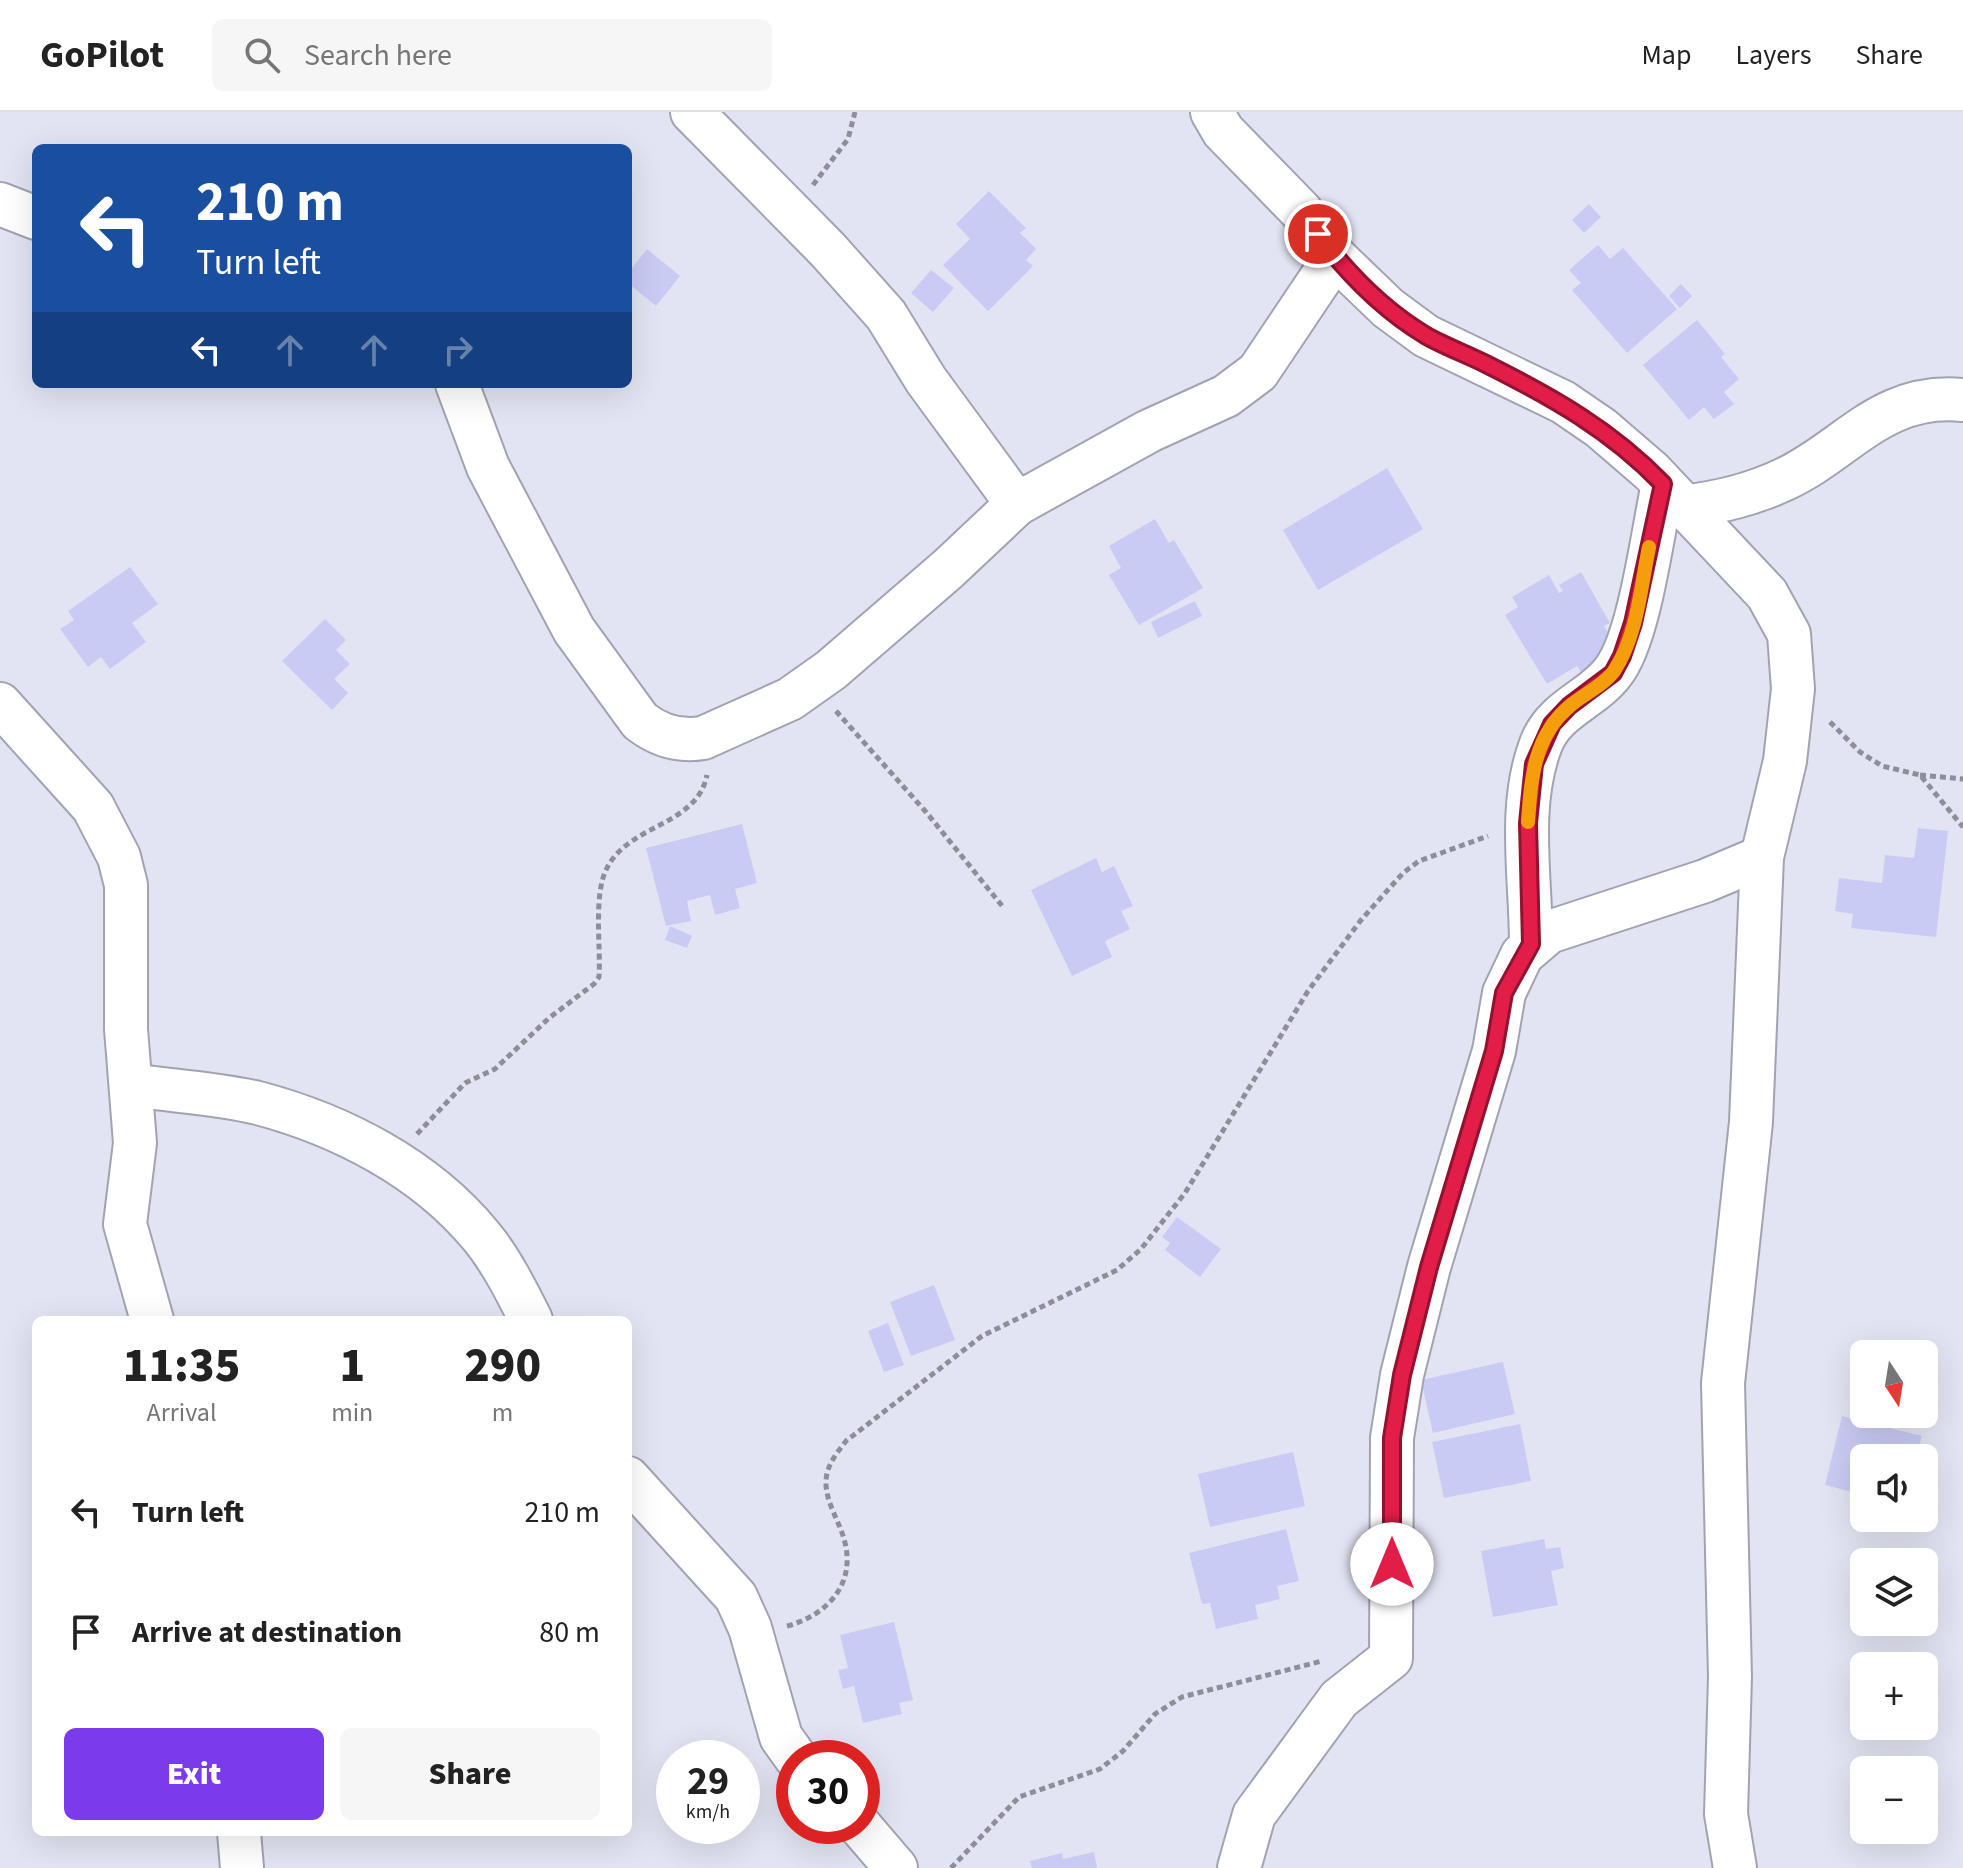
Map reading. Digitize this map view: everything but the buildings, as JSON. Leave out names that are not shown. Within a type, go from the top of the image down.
[{"type":"street","points":[[692,112],[886,315],[934,393],[1017,504]]},
{"type":"street","points":[[1212,112],[1223,131],[1301,211],[1335,257],[1388,308],[1426,336],[1563,402],[1601,428],[1673,495],[1767,594],[1789,634],[1793,689],[1785,761],[1762,857],[1751,1122],[1723,1383],[1730,1677],[1726,1814],[1735,1868]]},
{"type":"street","points":[[0,204],[32,216]]},
{"type":"street","points":[[458,388],[488,467],[574,630],[601,669],[628,707],[652,730],[671,738],[703,738],[790,699],[812,683],[948,569],[1017,504],[1149,431],[1226,396],[1258,372],[1335,257]]},
{"type":"street","points":[[1673,495],[1734,500],[1788,478],[1848,435],[1900,407],[1963,400]]},
{"type":"street","points":[[1531,944],[1528,823],[1534,764],[1552,724],[1569,706],[1613,673],[1622,656],[1673,495]]},
{"type":"street","points":[[0,704],[93,807],[119,857],[126,885],[126,1029],[135,1143],[125,1224],[151,1316]]},
{"type":"street","points":[[1239,1868],[1254,1815],[1339,1699],[1391,1658],[1392,1438],[1402,1375],[1429,1267],[1494,1051],[1504,993],[1531,944],[1549,932],[1705,881],[1762,857]]},
{"type":"street","points":[[131,1085],[256,1103],[337,1131],[401,1166],[435,1191],[482,1236],[529,1316]]},
{"type":"street","points":[[632,1482],[736,1597],[750,1628],[783,1740]]},
{"type":"street","points":[[239,1836],[242,1868]]},
{"type":"street","points":[[875,1844],[896,1868]]},
{"type":"path","points":[[788,212],[848,139],[855,112]]},
{"type":"path","points":[[812,683],[926,812],[1003,907]]},
{"type":"path","points":[[1793,689],[1860,752],[1882,766],[1920,775],[1963,779]]},
{"type":"path","points":[[401,1166],[414,1138],[455,1092],[495,1069],[549,1018],[599,977],[601,889],[605,870],[612,858],[636,838],[700,797],[707,776],[703,738]]},
{"type":"path","points":[[1920,775],[1963,827]]},
{"type":"path","points":[[750,1628],[770,1629],[797,1624],[822,1610],[839,1594],[845,1581],[847,1557],[826,1485],[832,1459],[846,1441],[982,1336],[1105,1276],[1141,1249],[1185,1193],[1308,991],[1361,920],[1403,873],[1419,861],[1490,835]]},
{"type":"path","points":[[951,1868],[1019,1797],[1100,1769],[1123,1751],[1155,1714],[1182,1697],[1328,1657]]},
{"type":"slow traffic","points":[[1528,822],[1530,787],[1542,741],[1552,724],[1569,706],[1613,673],[1633,623],[1649,547]]},
{"type":"route","points":[[1318,234],[1335,257],[1388,308],[1426,336],[1563,402],[1601,428],[1663,484],[1633,623],[1622,656],[1613,673],[1569,706],[1552,724],[1534,764],[1528,823],[1531,944],[1522,955],[1504,993],[1494,1051],[1429,1267],[1402,1375],[1392,1438],[1392,1564]]}]
